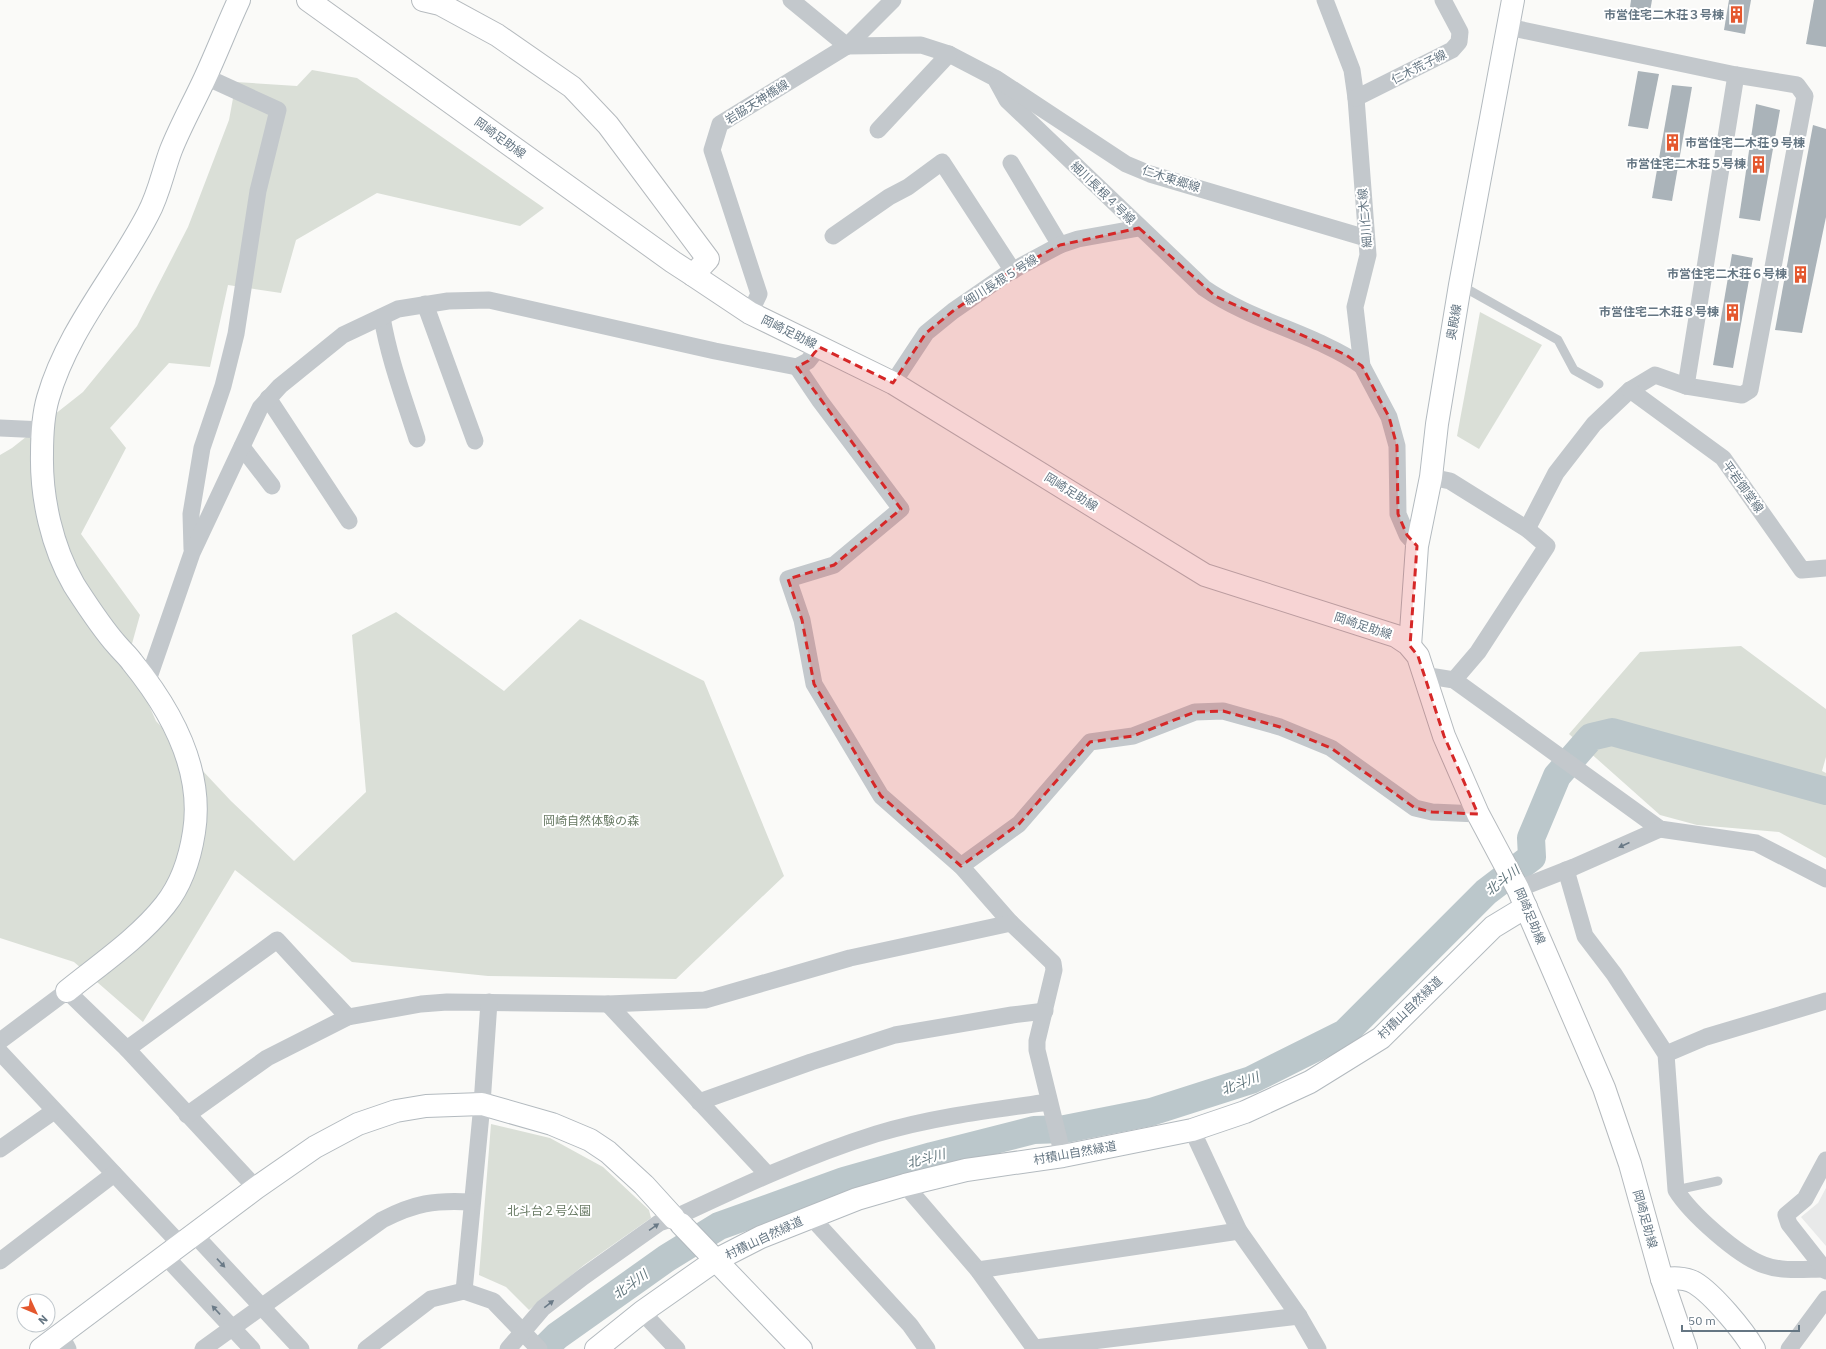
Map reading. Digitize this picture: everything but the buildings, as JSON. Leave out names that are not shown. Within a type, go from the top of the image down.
[{"type":"street","points":[[0,1041],[67,991],[142,929],[166,904],[183,873],[191,850],[196,819],[196,792],[191,767],[183,742],[164,707],[87,604],[62,560],[51,529],[44,492],[42,456],[48,399],[68,346],[89,309],[120,264],[150,211],[171,150],[206,76],[239,0]]},
{"type":"street","name":"岡崎足助線","points":[[308,0],[673,262],[750,313],[893,383],[1205,575],[1396,636],[1410,646],[1418,656],[1444,736],[1478,814],[1516,886],[1604,1088],[1630,1164],[1662,1278],[1686,1349]]},
{"type":"street","points":[[423,0],[440,4],[497,35],[572,87],[608,125],[708,258],[693,275]]},
{"type":"street","points":[[791,0],[847,46],[921,45],[949,54],[995,78]]},
{"type":"street","name":"岩脇天神橋線","points":[[750,313],[759,294],[712,150],[720,124],[847,46],[893,0]]},
{"type":"street","name":"細川仁木線","points":[[1325,0],[1352,70],[1356,98],[1368,255],[1355,307],[1362,366],[1389,417],[1397,446],[1398,514],[1407,535],[1417,546]]},
{"type":"street","name":"仁木荒子線","points":[[1356,98],[1452,50],[1459,42],[1460,32],[1443,0]]},
{"type":"street","name":"奥殿線","points":[[1410,646],[1417,546],[1431,477],[1437,424],[1460,285],[1513,0]]},
{"type":"street","points":[[1508,27],[1736,75],[1798,85],[1805,96],[1750,390],[1742,395],[1686,386],[1655,375],[1630,390],[1594,424],[1556,473],[1527,529]]},
{"type":"street","points":[[878,130],[949,54]]},
{"type":"street","points":[[1686,386],[1736,75]]},
{"type":"street","points":[[192,553],[191,514],[202,448],[223,386],[236,334],[258,190],[278,110],[206,76]]},
{"type":"street","name":"細川長根４号線","points":[[995,78],[1007,100],[1139,228],[1204,288],[1215,296],[1257,317],[1346,355],[1362,366]]},
{"type":"street","name":"仁木東郷線","points":[[995,78],[1132,166],[1150,174],[1366,238]]},
{"type":"street","points":[[833,236],[889,196],[908,186],[942,162],[1013,271]]},
{"type":"street","points":[[1011,163],[1060,244]]},
{"type":"street","name":"細川長根５号線","points":[[893,383],[926,333],[953,311],[1013,271],[1060,244],[1078,238],[1139,228]]},
{"type":"street","points":[[147,683],[192,553],[260,408],[280,386],[343,334],[398,310],[424,304],[489,300],[715,351],[797,367],[808,361],[819,347]]},
{"type":"street","points":[[424,304],[475,441]]},
{"type":"street","points":[[382,316],[386,341],[417,439]]},
{"type":"street","points":[[797,367],[820,401],[902,509],[834,565],[788,579],[802,620],[814,684],[881,796],[960,866],[1010,923],[1053,963],[1054,970],[1037,1041],[1037,1050],[1062,1151]]},
{"type":"street","name":"平岩御堂線","points":[[1630,390],[1723,458],[1802,570],[1826,568]]},
{"type":"street","points":[[268,398],[349,521]]},
{"type":"street","points":[[0,428],[44,430]]},
{"type":"street","points":[[242,447],[272,486]]},
{"type":"street","points":[[1431,477],[1450,480],[1527,529],[1547,546],[1546,550],[1478,652],[1454,680]]},
{"type":"street","points":[[1423,675],[1454,680],[1660,829],[1756,843],[1826,879]]},
{"type":"street","points":[[960,866],[1019,824],[1090,742],[1133,736],[1195,712],[1223,711],[1280,727],[1331,748],[1415,808],[1432,812],[1478,814]]},
{"type":"street","points":[[1516,886],[1566,870],[1660,829]]},
{"type":"street","points":[[1566,870],[1586,936],[1614,974],[1666,1054],[1676,1190],[1682,1200],[1701,1221],[1738,1250],[1762,1265],[1780,1269],[1825,1270]]},
{"type":"street","name":"村積山自然緑道","points":[[596,1349],[712,1257],[857,1199],[966,1170],[1062,1151],[1192,1130],[1245,1112],[1310,1082],[1381,1038],[1493,927],[1516,886]]},
{"type":"street","points":[[187,1115],[267,1058],[348,1017],[421,1004],[489,1002],[608,1004],[705,1000],[850,958],[1010,923]]},
{"type":"street","points":[[127,1049],[277,940],[348,1017]]},
{"type":"street","points":[[67,991],[127,1049],[256,1188]]},
{"type":"street","points":[[1666,1054],[1706,1037],[1826,1001]]},
{"type":"street","points":[[464,1291],[471,1202],[482,1104],[489,1002]]},
{"type":"street","points":[[608,1004],[767,1174]]},
{"type":"street","points":[[699,1102],[811,1062],[895,1035],[1012,1015],[1045,1011]]},
{"type":"street","points":[[0,1052],[180,1245],[262,1306],[302,1349]]},
{"type":"street","points":[[41,1349],[64,1341],[180,1245],[256,1188],[315,1147],[375,1117],[396,1111],[426,1106],[482,1104],[552,1124],[590,1140],[608,1152],[630,1172],[801,1349]]},
{"type":"street","points":[[508,1349],[530,1340],[543,1308],[583,1277],[659,1223],[677,1221],[767,1174],[876,1134],[948,1117],[1051,1108]]},
{"type":"street","points":[[0,1149],[54,1111]]},
{"type":"street","points":[[1192,1130],[1239,1232],[1299,1316],[1318,1349]]},
{"type":"street","points":[[1825,1270],[1789,1224],[1786,1215],[1806,1199],[1826,1160]]},
{"type":"street","points":[[0,1261],[114,1174]]},
{"type":"street","points":[[905,1185],[978,1270],[1035,1349],[1299,1316]]},
{"type":"street","points":[[203,1349],[382,1220],[396,1212],[428,1202],[442,1200],[471,1202]]},
{"type":"street","points":[[810,1217],[910,1325],[927,1349]]},
{"type":"street","points":[[978,1270],[1239,1232]]},
{"type":"street","points":[[180,1245],[232,1327],[252,1349]]},
{"type":"street","points":[[1662,1278],[1679,1278],[1694,1282],[1744,1332],[1754,1349]]},
{"type":"street","points":[[366,1349],[431,1299],[464,1291],[493,1301],[530,1340]]},
{"type":"street","points":[[1789,1349],[1826,1299]]},
{"type":"street","points":[[642,1312],[677,1349]]},
{"type":"lane","points":[[1460,285],[1558,340],[1574,370],[1599,384]]},
{"type":"lane","points":[[1676,1190],[1718,1181]]},
{"type":"highlighted area","points":[[1139,228],[1215,296],[1346,355],[1362,366],[1389,417],[1397,446],[1398,514],[1407,535],[1417,546],[1410,646],[1418,656],[1444,736],[1478,814],[1432,812],[1415,808],[1331,748],[1280,727],[1223,711],[1195,712],[1133,736],[1090,742],[1019,824],[961,866],[881,796],[814,684],[802,620],[788,579],[834,565],[901,509],[797,367],[808,361],[819,347],[893,383],[926,333],[953,311],[1008,273],[1060,245]]},
{"type":"shaded area","points":[[1826,1188],[1826,1246],[1801,1217],[1818,1203]]},
{"type":"green space","name":"岡崎自然体験の森","points":[[312,70],[357,78],[544,208],[520,226],[377,193],[296,240],[281,293],[228,285],[210,367],[169,363],[110,428],[126,448],[81,534],[140,615],[128,658],[156,721],[231,801],[294,861],[366,792],[352,635],[396,612],[504,691],[580,619],[704,681],[784,876],[676,979],[488,976],[352,962],[235,870],[143,1022],[74,962],[0,938],[0,455],[12,448],[83,392],[137,326],[188,227],[229,120],[236,82],[297,86]]},
{"type":"green space","points":[[1480,312],[1542,345],[1479,449],[1457,436]]},
{"type":"green space","points":[[1741,646],[1826,709],[1826,757],[1822,771],[1826,773],[1826,858],[1779,832],[1697,825],[1660,815],[1569,734],[1640,652]]},
{"type":"green space","name":"北斗台２号公園","points":[[491,1124],[550,1138],[603,1167],[649,1210],[651,1218],[584,1265],[529,1310],[506,1287],[479,1275]]},
{"type":"waterway","name":"北斗川","points":[[544,1349],[557,1336],[667,1258],[719,1226],[844,1181],[932,1156],[1034,1130],[1065,1129],[1151,1112],[1251,1080],[1345,1033],[1486,892],[1532,857],[1531,838],[1557,776],[1591,737],[1612,732],[1826,791]]},
{"type":"place","name":"市営住宅二木荘３号棟","points":[[1737,15]]},
{"type":"place","name":"市営住宅二木荘９号棟","points":[[1672,143]]},
{"type":"place","name":"市営住宅二木荘５号棟","points":[[1759,164]]},
{"type":"place","name":"市営住宅二木荘６号棟","points":[[1800,274]]},
{"type":"place","name":"市営住宅二木荘８号棟","points":[[1732,312]]}]
